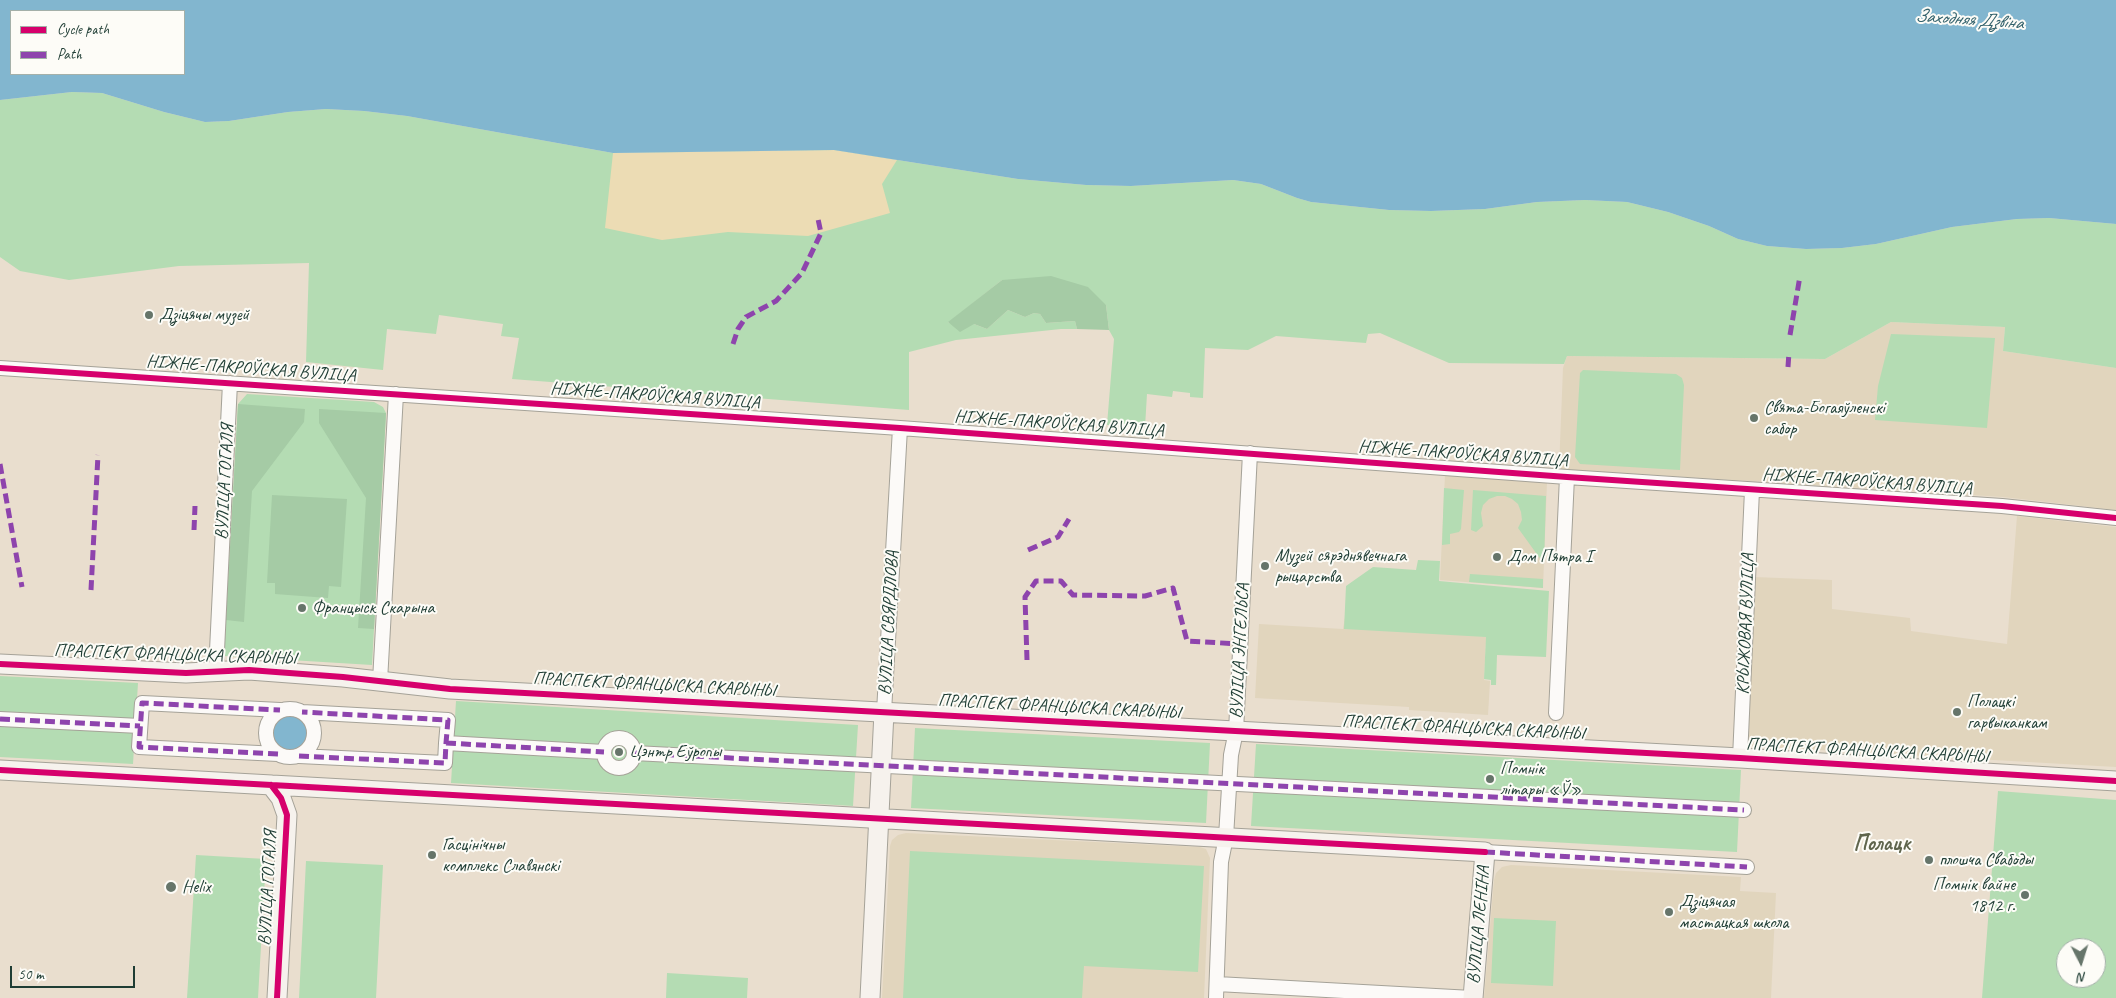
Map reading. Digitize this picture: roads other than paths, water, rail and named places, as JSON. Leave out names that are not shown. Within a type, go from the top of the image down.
[{"type":"street","name":"НІЖНЕ-ПАКРОЎСКАЯ ВУЛІЦА","points":[[0,368],[900,428],[1567,477],[1992,505],[2116,518]]},
{"type":"street","name":"ВУЛІЦА ГОГАЛЯ","points":[[216,671],[230,383]]},
{"type":"street","points":[[380,681],[396,394]]},
{"type":"street","name":"ВУЛІЦА СВЯРДЛОВА","points":[[870,998],[900,428]]},
{"type":"street","name":"ВУЛІЦА ЭНГЕЛЬСА","points":[[1216,991],[1221,862],[1226,837],[1231,755],[1236,731],[1250,453]]},
{"type":"street","points":[[1556,713],[1567,477]]},
{"type":"street","name":"КРЫЖОВАЯ ВУЛІЦА","points":[[1740,758],[1752,490]]},
{"type":"street","name":"ПРАСПЕКТ ФРАНЦЫСКА СКАРЫНЫ","points":[[0,664],[186,673],[250,670],[343,676],[450,689],[1740,758],[2116,781]]},
{"type":"street","points":[[278,754],[139,747],[142,703],[280,710],[291,708],[308,716],[313,725],[312,743],[299,756]]},
{"type":"street","points":[[280,710],[267,722],[266,741],[271,749],[288,758],[299,756],[445,764],[448,720],[302,712]]},
{"type":"street","points":[[0,719],[140,726]]},
{"type":"street","points":[[620,738],[628,741],[634,753],[630,762],[618,768],[606,761],[604,752],[605,747],[611,740],[620,738]]},
{"type":"street","points":[[446,743],[604,752]]},
{"type":"street","points":[[634,753],[1744,810]]},
{"type":"street","points":[[0,770],[1747,867]]},
{"type":"street","name":"ВУЛІЦА ГОГАЛЯ","points":[[271,785],[281,798],[287,815],[277,998]]},
{"type":"street","name":"ВУЛІЦА ГОГАЛЯ","points":[[287,815],[296,799],[308,787]]},
{"type":"street","name":"ВУЛІЦА ЛЕНІНА","points":[[1473,998],[1485,852]]},
{"type":"street","points":[[1216,991],[1473,998]]},
{"type":"water","name":"Заходняя Дзвіна","points":[[0,0],[2116,0],[2116,224],[2049,218],[2017,219],[1952,227],[1876,244],[1842,248],[1806,249],[1767,246],[1738,239],[1709,226],[1668,212],[1627,202],[1585,200],[1537,202],[1485,209],[1389,210],[1311,202],[1261,184],[1233,180],[1131,186],[1086,185],[1018,179],[834,150],[613,153],[407,116],[364,111],[326,109],[288,112],[229,121],[205,122],[102,93],[72,92],[0,100]]},
{"type":"water","points":[[290,716],[302,721],[307,733],[302,745],[290,750],[278,745],[273,733],[278,721]]},
{"type":"place","name":"Дзіцячы музей","points":[[149,315]]},
{"type":"place","name":"Свята-Богаяўленскі сабор","points":[[1754,418]]},
{"type":"place","name":"Дом Пятра І","points":[[1497,557]]},
{"type":"place","name":"Музей сярэднявечнага рыцарства","points":[[1265,566]]},
{"type":"place","name":"Францыск Скарына","points":[[302,608]]},
{"type":"place","name":"Полацкі гарвыканкам","points":[[1957,712]]},
{"type":"place","name":"Цэнтр Еўропы","points":[[619,752]]},
{"type":"place","name":"Помнік літары «Ў»","points":[[1490,779]]},
{"type":"place","name":"Гасцінічны комплекс Славянскі","points":[[432,855]]},
{"type":"place","name":"плошча Свабоды","points":[[1929,860]]},
{"type":"place","name":"Helix","points":[[171,887]]},
{"type":"place","name":"Помнік вайне 1812 г.","points":[[2025,895]]},
{"type":"place","name":"Дзіцячая мастацкая школа","points":[[1669,912]]},
{"type":"district","name":"Полацк","points":[[1882,844]]}]
